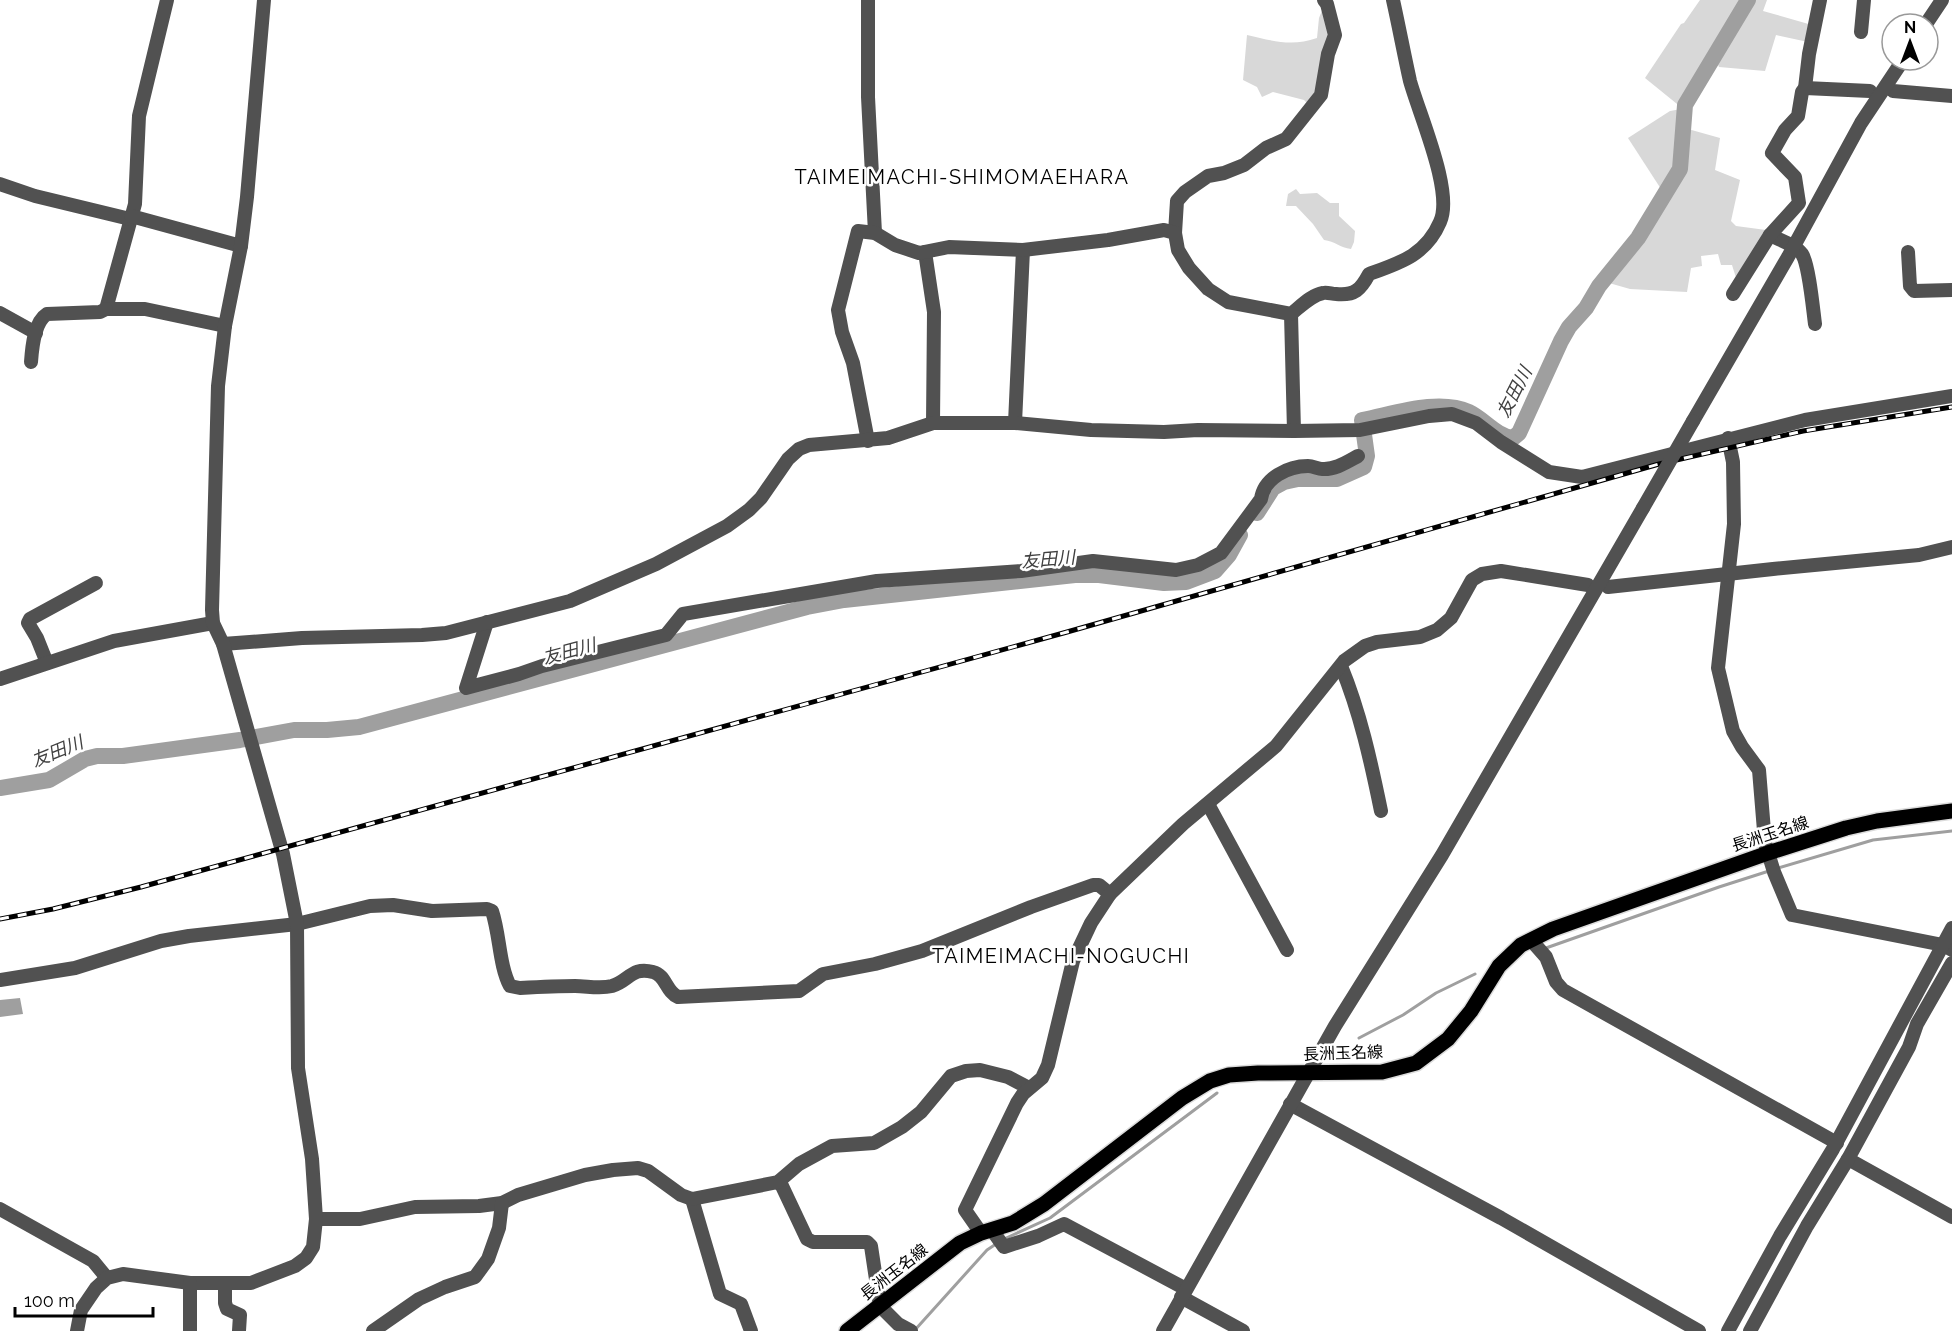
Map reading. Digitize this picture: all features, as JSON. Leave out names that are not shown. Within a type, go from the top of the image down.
[{"type":"main road","name":"長洲玉名線","points":[[847,1331],[960,1244],[993,1236],[1044,1204],[1182,1098],[1210,1081],[1229,1075],[1258,1072],[1382,1072],[1416,1063],[1448,1039],[1471,1011],[1499,966],[1521,945],[1553,929],[1772,864],[1846,828],[1877,821],[1952,811]]},
{"type":"street","points":[[106,309],[137,185],[139,116],[167,0]]},
{"type":"street","points":[[77,1331],[81,1310],[96,1288],[107,1278],[123,1274],[190,1283],[251,1282],[261,1280],[301,1262],[314,1247],[316,1219],[312,1159],[298,1068],[297,924],[283,854],[223,644],[213,622],[217,414],[225,326],[241,246],[264,0]]},
{"type":"street","points":[[868,0],[868,97],[875,232]]},
{"type":"street","points":[[1324,0],[1335,35],[1328,54],[1321,95],[1286,140],[1266,148],[1244,165],[1224,173],[1208,176],[1185,192],[1177,201],[1175,233],[1178,250],[1189,268],[1208,289],[1228,302],[1291,314],[1324,292],[1337,295],[1352,294],[1362,287],[1369,274],[1398,264],[1417,254],[1431,238],[1442,220],[1441,180],[1411,81],[1393,0]]},
{"type":"street","points":[[1733,294],[1770,234],[1799,203],[1795,177],[1772,153],[1785,130],[1798,116],[1820,0]]},
{"type":"street","points":[[1861,32],[1864,0]]},
{"type":"street","points":[[1163,1331],[1335,1026],[1442,855],[1793,247],[1861,123],[1895,72]]},
{"type":"street","points":[[1805,88],[1870,91]]},
{"type":"street","points":[[1893,92],[1952,96]]},
{"type":"street","points":[[0,184],[35,196],[241,246]]},
{"type":"street","points":[[868,441],[853,363],[842,332],[838,310],[858,231],[875,232],[895,245],[919,253],[949,247],[1023,250],[1108,240],[1164,230],[1175,233]]},
{"type":"street","points":[[1770,234],[1802,254],[1811,292],[1815,324]]},
{"type":"street","points":[[1016,423],[1023,250]]},
{"type":"street","points":[[925,252],[933,312],[933,423]]},
{"type":"street","points":[[1908,252],[1910,286],[1914,291],[1952,290]]},
{"type":"street","points":[[31,362],[36,333],[43,317],[47,315],[100,312],[106,309],[145,309],[225,326]]},
{"type":"street","points":[[0,313],[36,333]]},
{"type":"street","points":[[1291,314],[1294,431]]},
{"type":"street","points":[[223,644],[302,638],[446,633],[570,601],[656,564],[702,540],[749,510],[761,498],[788,459],[799,449],[809,445],[888,438],[933,423],[1016,423],[1091,430],[1164,432],[1294,431],[1363,429],[1429,416],[1452,414],[1476,423],[1501,442],[1549,471],[1582,477],[1805,420],[1952,396]]},
{"type":"street","points":[[1728,438],[1733,462],[1734,524],[1718,668],[1733,730],[1759,770],[1765,843],[1792,915],[1947,947]]},
{"type":"street","points":[[487,622],[466,688],[666,635],[683,614],[877,580],[1021,571],[1093,561],[1176,570],[1198,565],[1221,553],[1261,499],[1263,490],[1281,471],[1309,466],[1322,469],[1337,467],[1358,456]]},
{"type":"street","points":[[1608,587],[1909,556],[1952,547]]},
{"type":"street","points":[[1243,1331],[1184,1293],[1064,1224],[1038,1236],[1004,1247],[965,1210],[1017,1103],[1029,1088],[1042,1078],[1048,1065],[1073,961],[1091,923],[1110,894],[1183,824],[1276,746],[1341,666],[1365,646],[1377,642],[1420,637],[1437,630],[1451,618],[1472,580],[1482,574],[1501,571],[1588,585]]},
{"type":"street","points":[[47,663],[28,623],[30,619],[96,583]]},
{"type":"street","points":[[0,679],[114,641],[213,622]]},
{"type":"street","points":[[1341,666],[1350,687],[1370,755],[1381,811]]},
{"type":"street","points":[[1208,804],[1287,950]]},
{"type":"street","points":[[0,980],[75,968],[160,941],[297,924],[370,906],[393,905],[432,911],[487,909],[492,911],[506,978],[510,986],[601,987],[614,985],[636,971],[651,971],[659,974],[672,994],[678,997],[799,991],[823,974],[875,964],[922,951],[1030,907],[1093,885],[1099,885],[1110,894]]},
{"type":"street","points":[[1728,1331],[1780,1236],[1837,1143],[1947,947],[1952,928]]},
{"type":"street","points":[[1531,940],[1546,957],[1556,982],[1563,990],[1837,1143]]},
{"type":"street","points":[[1750,1331],[1807,1226],[1848,1160],[1909,1047],[1917,1024],[1952,963]]},
{"type":"street","points":[[316,1219],[360,1219],[415,1207],[479,1206],[502,1203],[518,1195],[585,1175],[638,1168],[648,1171],[681,1195],[692,1198],[778,1182],[799,1164],[832,1146],[874,1143],[902,1127],[921,1112],[951,1076],[966,1071],[980,1070],[1008,1077],[1029,1088]]},
{"type":"street","points":[[1290,1104],[1501,1218],[1700,1331]]},
{"type":"street","points":[[1848,1160],[1952,1217]]},
{"type":"street","points":[[778,1182],[807,1239],[813,1242],[867,1242],[872,1246],[880,1306],[903,1329]]},
{"type":"street","points":[[692,1198],[720,1294],[741,1304],[751,1331]]},
{"type":"street","points":[[373,1331],[419,1299],[475,1277],[488,1258],[499,1228],[502,1203]]},
{"type":"street","points":[[0,1209],[93,1261],[107,1278]]},
{"type":"street","points":[[190,1283],[190,1331]]},
{"type":"street","points":[[225,1283],[227,1309],[240,1315],[238,1331]]},
{"type":"shaded area","points":[[1700,0],[1747,0],[1682,108],[1645,78]]},
{"type":"shaded area","points":[[1751,0],[1767,0],[1763,11],[1812,25],[1808,42],[1776,35],[1765,71],[1719,67],[1716,60]]},
{"type":"shaded area","points":[[1323,8],[1333,35],[1319,95],[1308,104],[1304,100],[1273,92],[1262,97],[1257,87],[1243,80],[1247,35],[1291,43],[1317,38],[1319,18]]},
{"type":"shaded area","points":[[1681,109],[1678,168],[1661,189],[1628,138],[1670,111]]},
{"type":"shaded area","points":[[1688,129],[1720,138],[1715,170],[1740,180],[1731,221],[1736,226],[1766,230],[1737,281],[1732,265],[1721,265],[1718,254],[1701,256],[1702,266],[1691,268],[1687,292],[1630,289],[1609,283],[1634,251],[1684,170]]},
{"type":"shaded area","points":[[1296,189],[1300,194],[1317,193],[1330,203],[1339,203],[1339,216],[1355,231],[1351,249],[1324,240],[1296,206],[1286,206],[1288,194]]},
{"type":"shaded area","points":[[20,998],[23,1014],[0,1017],[0,1000]]},
{"type":"waterway","name":"友田川","points":[[1257,513],[1273,488],[1284,482],[1298,479],[1337,479],[1364,467],[1367,456],[1362,420],[1416,408],[1444,406],[1469,412],[1507,437],[1513,438],[1519,433],[1569,327],[1638,238],[1680,169],[1685,105],[1748,0]]},
{"type":"waterway","name":"友田川","points":[[0,788],[49,780],[85,759],[97,756],[123,756],[294,730],[359,727],[807,607],[844,600],[1075,575],[1099,575],[1164,583],[1186,582],[1215,571],[1229,555],[1240,535]]},
{"type":"waterway","points":[[1778,868],[1873,840],[1952,831]]},
{"type":"waterway","points":[[1546,948],[1769,871]]},
{"type":"waterway","points":[[1359,1038],[1403,1015],[1436,993],[1475,974]]},
{"type":"waterway","points":[[1004,1239],[1050,1218],[1217,1093]]},
{"type":"waterway","points":[[914,1331],[987,1250],[996,1244]]},
{"type":"railway","points":[[0,919],[53,909],[141,887],[1067,632],[1659,464],[1803,431],[1952,407]]},
{"type":"district","name":"TAIMEIMACHI-SHIMOMAEHARA","points":[[962,177]]},
{"type":"district","name":"TAIMEIMACHI-NOGUCHI","points":[[1061,956]]}]
